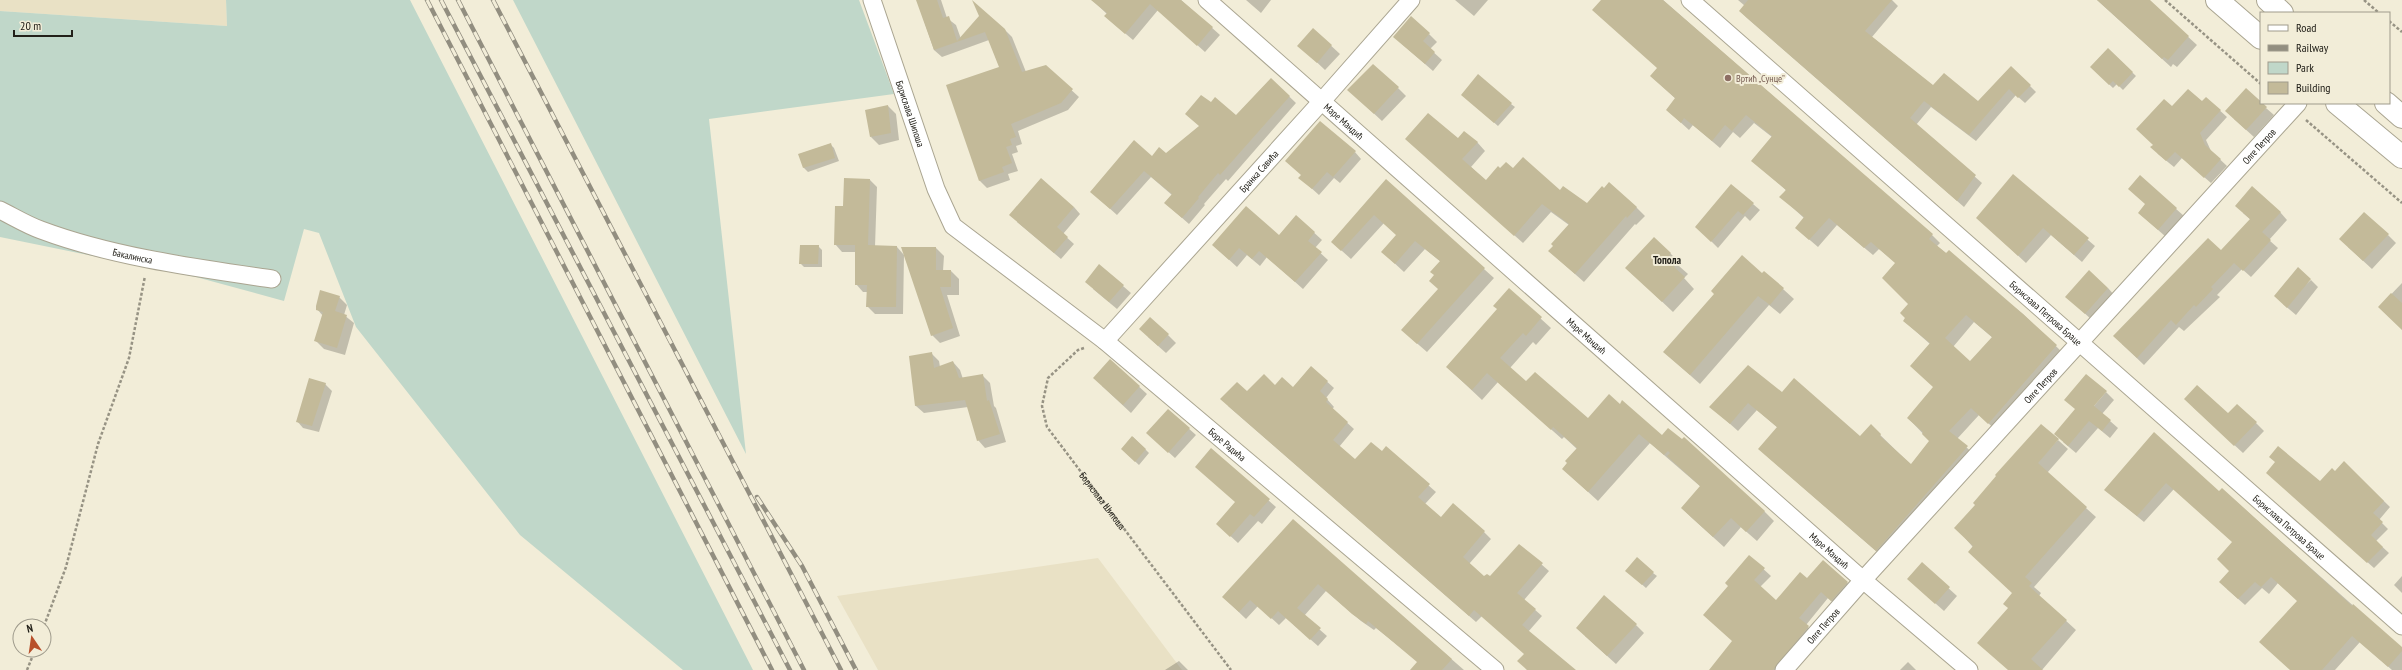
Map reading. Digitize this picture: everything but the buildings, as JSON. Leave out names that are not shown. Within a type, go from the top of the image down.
[{"type":"street","name":"Борислава Шипоша","points":[[872,0],[936,189],[953,226]]},
{"type":"street","name":"Маре Мандић","points":[[1207,0],[1863,580],[1969,670]]},
{"type":"street","name":"Бранка Савића","points":[[1105,341],[1322,101],[1410,0]]},
{"type":"street","name":"Борислава Петрова Браце","points":[[1690,0],[2079,344],[2402,626]]},
{"type":"street","points":[[2217,0],[2260,37]]},
{"type":"street","points":[[2268,0],[2281,12]]},
{"type":"street","points":[[2338,104],[2402,157]]},
{"type":"street","points":[[2387,104],[2402,117]]},
{"type":"street","name":"Олге Петров","points":[[1784,670],[1863,580],[2296,106]]},
{"type":"street","name":"Бакалинска","points":[[0,210],[41,230],[148,258],[190,267],[272,279]]},
{"type":"street","name":"Боре Радића","points":[[953,226],[1105,341],[1495,670]]},
{"type":"path","points":[[2165,0],[2260,83]]},
{"type":"path","points":[[2364,0],[2379,12]]},
{"type":"path","points":[[2390,22],[2402,32]]},
{"type":"path","points":[[2296,106],[2402,203]]},
{"type":"path","points":[[47,618],[66,567],[98,444],[129,358],[148,258]]},
{"type":"path","name":"Борислава Шипоша","points":[[1105,341],[1078,350],[1048,378],[1042,406],[1047,427],[1231,670]]},
{"type":"path","points":[[27,670],[32,658]]},
{"type":"shaded area","points":[[0,0],[226,0],[227,26],[0,11]]},
{"type":"shaded area","points":[[1098,558],[1182,670],[878,670],[837,596]]},
{"type":"green space","points":[[226,0],[410,0],[753,670],[683,670],[520,535],[356,327],[319,233],[304,229],[284,301],[196,277],[0,237],[0,11],[227,26]]},
{"type":"green space","points":[[513,0],[859,0],[894,94],[709,119],[746,454]]},
{"type":"railway","points":[[427,0],[772,670]]},
{"type":"railway","points":[[441,0],[790,670]]},
{"type":"railway","points":[[458,0],[804,670]]},
{"type":"railway","points":[[493,0],[841,670]]},
{"type":"railway","points":[[757,497],[802,566],[856,670]]},
{"type":"place","name":"Вртић „Сунце”","points":[[1728,78]]},
{"type":"district","name":"Топола","points":[[1667,260]]}]
